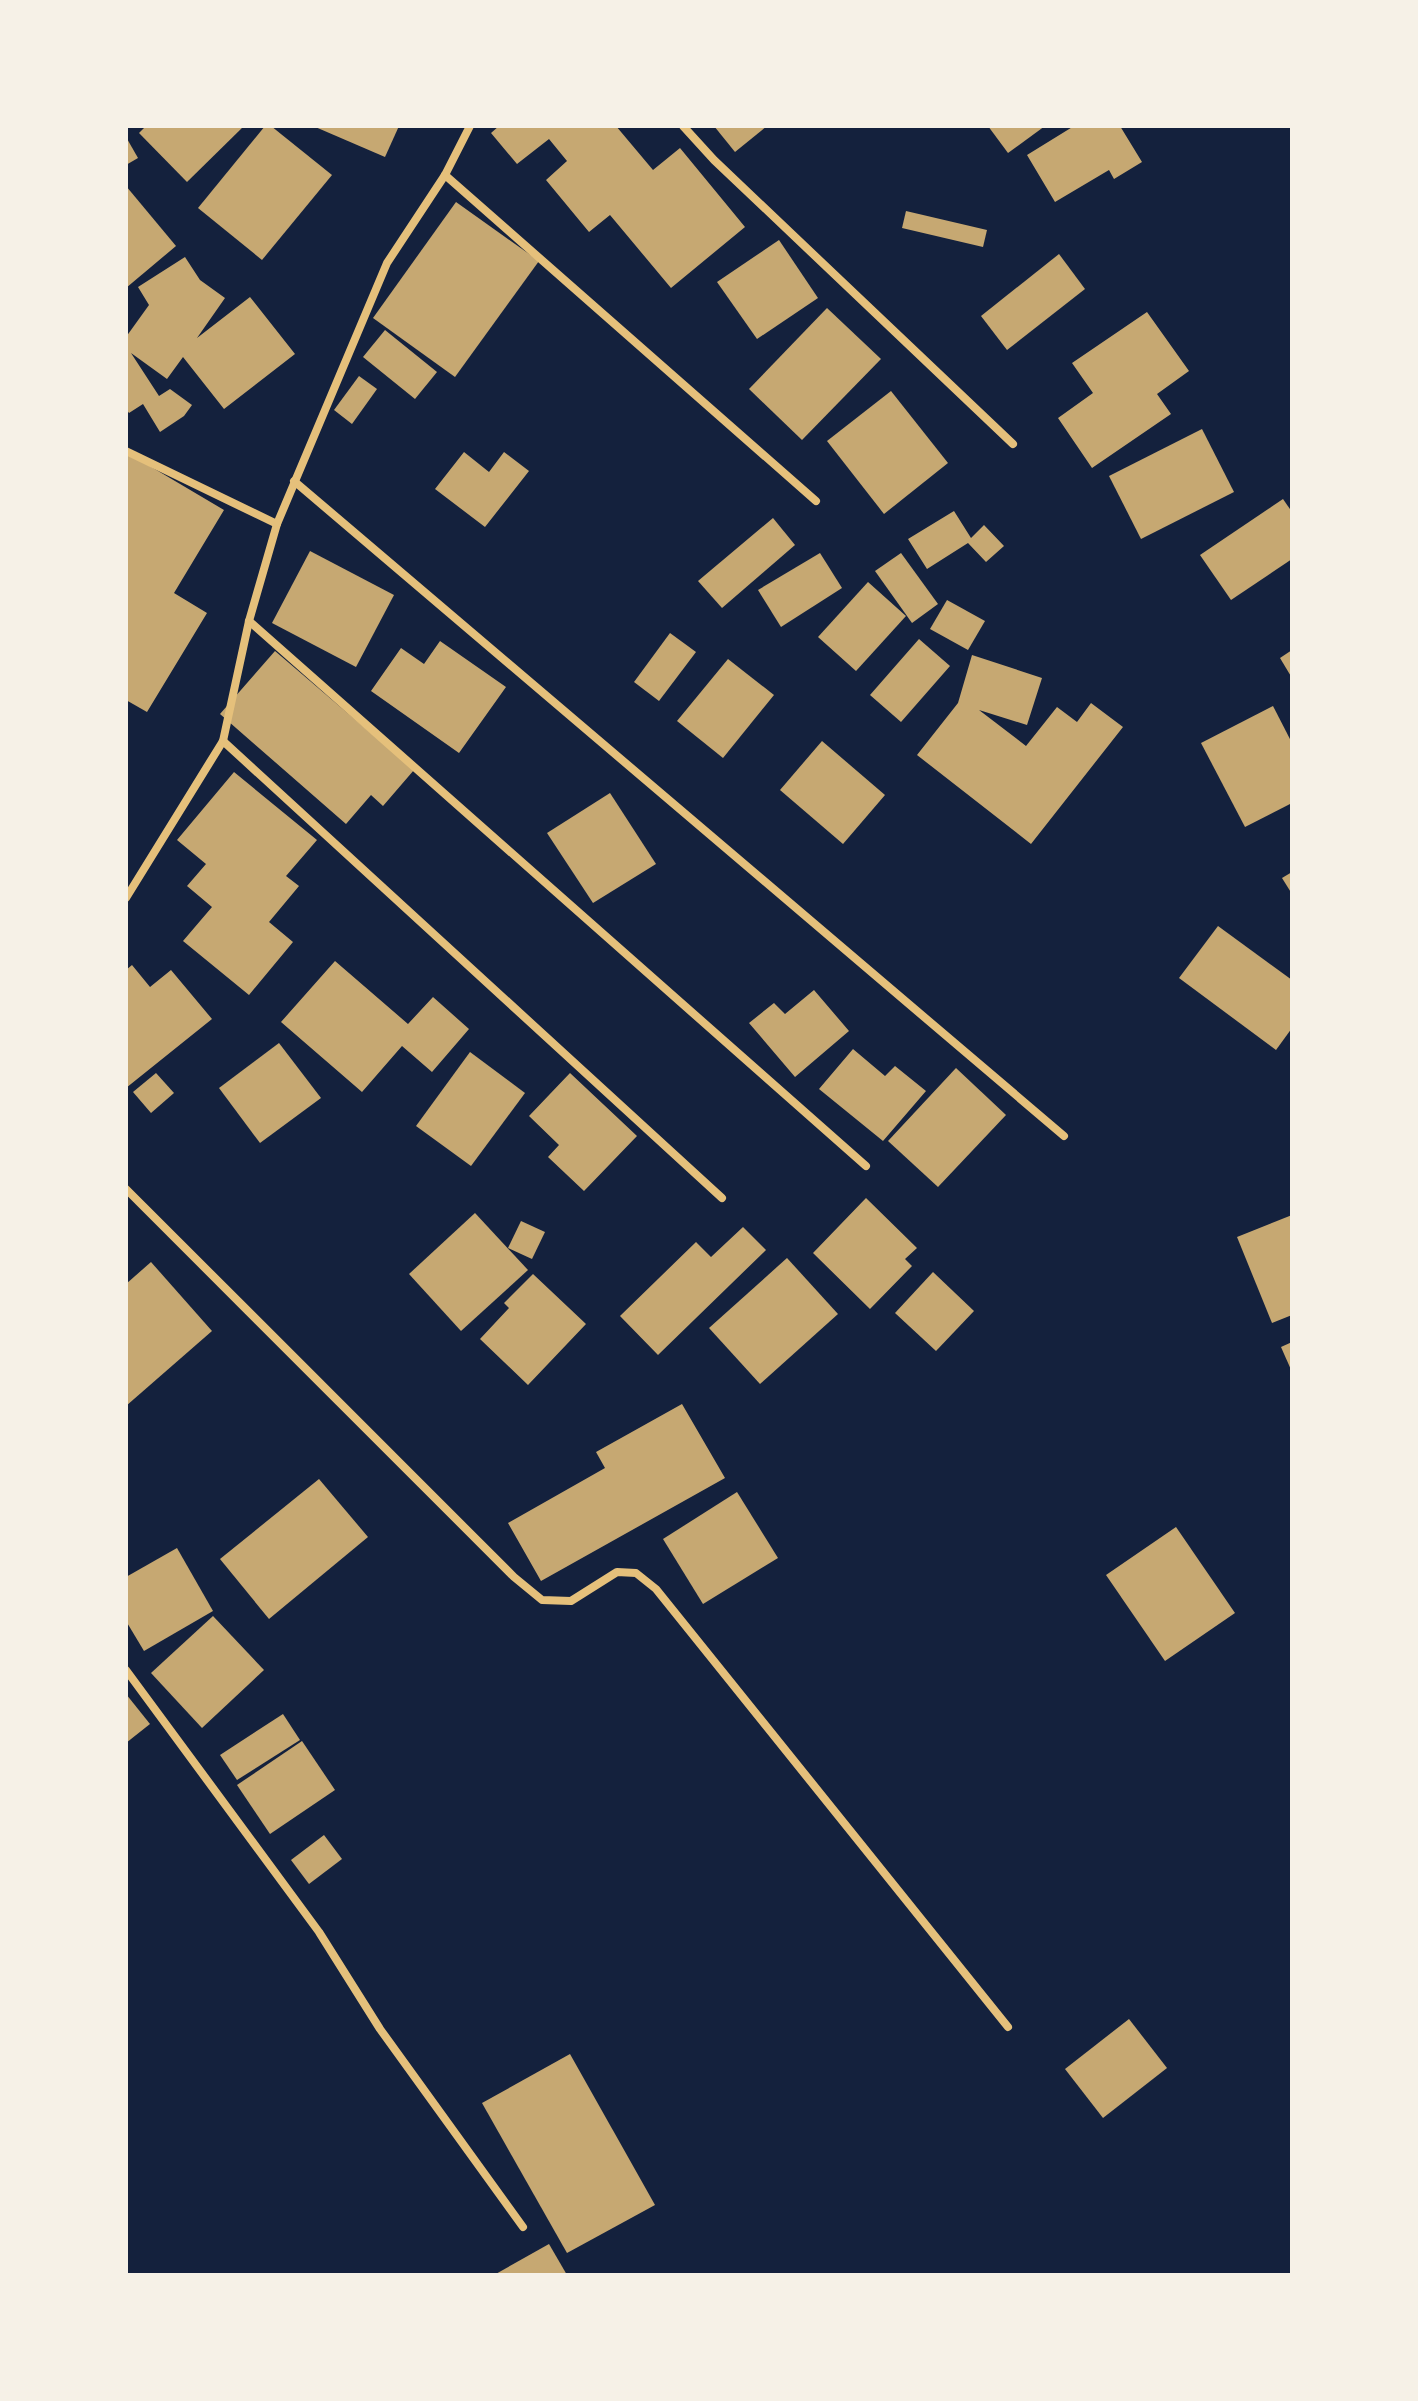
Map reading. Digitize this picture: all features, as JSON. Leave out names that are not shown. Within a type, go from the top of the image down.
[{"type":"street","points":[[126,898],[223,741],[249,621],[277,524],[294,481],[387,263],[445,175],[470,126]]},
{"type":"street","points":[[683,126],[714,160],[1013,444]]},
{"type":"street","points":[[445,175],[816,501]]},
{"type":"street","points":[[126,451],[277,524]]},
{"type":"street","points":[[294,481],[1064,1136]]},
{"type":"street","points":[[249,621],[866,1166]]},
{"type":"street","points":[[223,741],[722,1198]]},
{"type":"street","points":[[126,1189],[514,1577],[542,1600],[571,1601],[617,1572],[636,1573],[656,1589],[1008,2027]]},
{"type":"street","points":[[126,1670],[319,1932],[380,2029],[523,2227]]},
{"type":"building","points":[[146,126],[244,126],[187,182],[139,133]]},
{"type":"building","points":[[265,126],[271,126],[332,175],[262,260],[198,208]]},
{"type":"building","points":[[313,126],[399,126],[385,157]]},
{"type":"building","points":[[499,126],[616,126],[653,170],[680,148],[745,227],[671,288],[610,215],[589,232],[546,180],[567,161],[549,139],[517,164],[491,133]]},
{"type":"building","points":[[714,126],[767,126],[735,152]]},
{"type":"building","points":[[988,126],[1045,126],[1008,153]]},
{"type":"building","points":[[1074,126],[1120,126],[1142,162],[1114,179],[1109,170],[1055,202],[1027,155]]},
{"type":"building","points":[[126,137],[138,158],[126,165]]},
{"type":"building","points":[[126,186],[176,246],[126,288]]},
{"type":"building","points":[[456,202],[539,261],[455,377],[373,318]]},
{"type":"building","points":[[906,211],[987,230],[983,247],[902,228]]},
{"type":"building","points":[[779,240],[818,298],[757,339],[717,282]]},
{"type":"building","points":[[1059,254],[1085,289],[1007,350],[981,316]]},
{"type":"building","points":[[185,257],[200,280],[225,298],[197,338],[250,297],[295,354],[224,409],[183,357],[167,379],[131,353],[159,396],[170,389],[192,405],[184,416],[160,432],[143,404],[129,413],[126,409],[126,337],[149,305],[138,287]]},
{"type":"building","points":[[827,308],[881,359],[802,440],[749,389]]},
{"type":"building","points":[[1147,312],[1189,371],[1157,394],[1171,414],[1092,468],[1058,418],[1093,393],[1072,363]]},
{"type":"building","points":[[385,330],[437,372],[415,399],[363,357]]},
{"type":"building","points":[[359,376],[377,389],[352,424],[334,410]]},
{"type":"building","points":[[891,391],[948,463],[884,514],[827,441]]},
{"type":"building","points":[[1202,429],[1234,492],[1141,539],[1109,476]]},
{"type":"building","points":[[126,452],[224,510],[174,593],[207,613],[147,712],[126,700]]},
{"type":"building","points":[[464,452],[489,472],[504,452],[529,471],[485,527],[435,489]]},
{"type":"building","points":[[1283,499],[1292,512],[1292,559],[1231,600],[1200,555]]},
{"type":"building","points":[[954,511],[971,538],[984,525],[1004,546],[986,562],[968,543],[927,569],[908,539]]},
{"type":"building","points":[[773,518],[795,545],[722,608],[698,581]]},
{"type":"building","points":[[310,551],[394,595],[356,667],[272,623]]},
{"type":"building","points":[[820,553],[842,588],[781,627],[758,590]]},
{"type":"building","points":[[901,553],[938,604],[912,623],[875,571]]},
{"type":"building","points":[[868,582],[906,616],[856,671],[818,637]]},
{"type":"building","points":[[947,600],[985,621],[968,650],[930,629]]},
{"type":"building","points":[[670,633],[696,652],[659,701],[634,682]]},
{"type":"building","points":[[919,639],[950,666],[901,722],[870,695]]},
{"type":"building","points":[[440,641],[506,687],[459,753],[371,691],[401,648],[424,664]]},
{"type":"building","points":[[1292,650],[1292,678],[1280,658]]},
{"type":"building","points":[[275,651],[414,770],[383,806],[371,795],[346,824],[220,714]]},
{"type":"building","points":[[972,655],[1042,678],[1027,725],[979,710],[1026,746],[1057,707],[1077,722],[1091,703],[1123,727],[1031,844],[917,755],[958,703]]},
{"type":"building","points":[[728,659],[774,695],[723,758],[677,721]]},
{"type":"building","points":[[1273,706],[1292,743],[1292,803],[1245,827],[1201,743]]},
{"type":"building","points":[[822,741],[885,795],[843,844],[780,790]]},
{"type":"building","points":[[234,772],[317,840],[286,876],[299,886],[269,922],[293,942],[249,995],[183,941],[212,907],[187,886],[206,864],[177,840]]},
{"type":"building","points":[[610,793],[656,864],[593,903],[547,833]]},
{"type":"building","points":[[1292,872],[1292,894],[1282,878]]},
{"type":"building","points":[[1218,926],[1292,980],[1292,1028],[1276,1050],[1179,978]]},
{"type":"building","points":[[335,961],[408,1024],[433,997],[469,1029],[432,1072],[402,1046],[362,1092],[281,1022]]},
{"type":"building","points":[[132,965],[150,987],[171,970],[212,1019],[126,1088],[126,970]]},
{"type":"building","points":[[814,990],[849,1031],[795,1077],[749,1023],[774,1003],[785,1014]]},
{"type":"building","points":[[279,1043],[321,1098],[260,1143],[219,1088]]},
{"type":"building","points":[[853,1049],[885,1076],[895,1066],[926,1091],[883,1141],[819,1089]]},
{"type":"building","points":[[470,1052],[525,1093],[471,1166],[416,1126]]},
{"type":"building","points":[[956,1068],[1006,1115],[938,1187],[888,1141]]},
{"type":"building","points":[[156,1073],[174,1093],[151,1113],[133,1092]]},
{"type":"building","points":[[570,1073],[637,1136],[584,1191],[548,1157],[559,1145],[529,1116]]},
{"type":"building","points":[[866,1198],[917,1248],[905,1259],[912,1266],[870,1309],[813,1253]]},
{"type":"building","points":[[475,1213],[528,1270],[461,1331],[409,1274]]},
{"type":"building","points":[[1292,1215],[1292,1315],[1272,1323],[1237,1237]]},
{"type":"building","points":[[521,1221],[545,1232],[532,1259],[508,1248]]},
{"type":"building","points":[[743,1227],[766,1250],[658,1355],[620,1316],[696,1242],[711,1257]]},
{"type":"building","points":[[787,1258],[838,1314],[760,1384],[709,1328]]},
{"type":"building","points":[[151,1262],[212,1331],[126,1406],[126,1284]]},
{"type":"building","points":[[933,1272],[974,1311],[936,1351],[895,1313]]},
{"type":"building","points":[[533,1274],[586,1324],[528,1385],[480,1339],[509,1308],[504,1303]]},
{"type":"building","points":[[1292,1342],[1292,1372],[1281,1347]]},
{"type":"building","points":[[682,1404],[725,1478],[541,1581],[508,1523],[605,1468],[596,1452]]},
{"type":"building","points":[[319,1479],[368,1537],[269,1619],[220,1559]]},
{"type":"building","points":[[737,1492],[778,1558],[703,1604],[663,1539]]},
{"type":"building","points":[[1176,1527],[1235,1613],[1165,1661],[1106,1575]]},
{"type":"building","points":[[177,1548],[213,1611],[144,1651],[126,1621],[126,1577]]},
{"type":"building","points":[[213,1616],[264,1670],[202,1728],[151,1673]]},
{"type":"building","points":[[126,1694],[150,1724],[126,1743]]},
{"type":"building","points":[[283,1714],[300,1740],[237,1780],[220,1755]]},
{"type":"building","points":[[302,1741],[335,1790],[270,1834],[237,1785]]},
{"type":"building","points":[[324,1835],[342,1859],[309,1884],[291,1860]]},
{"type":"building","points":[[1129,2019],[1167,2068],[1103,2118],[1065,2069]]},
{"type":"building","points":[[570,2054],[655,2205],[567,2253],[482,2103]]},
{"type":"building","points":[[549,2244],[567,2275],[494,2275]]}]
